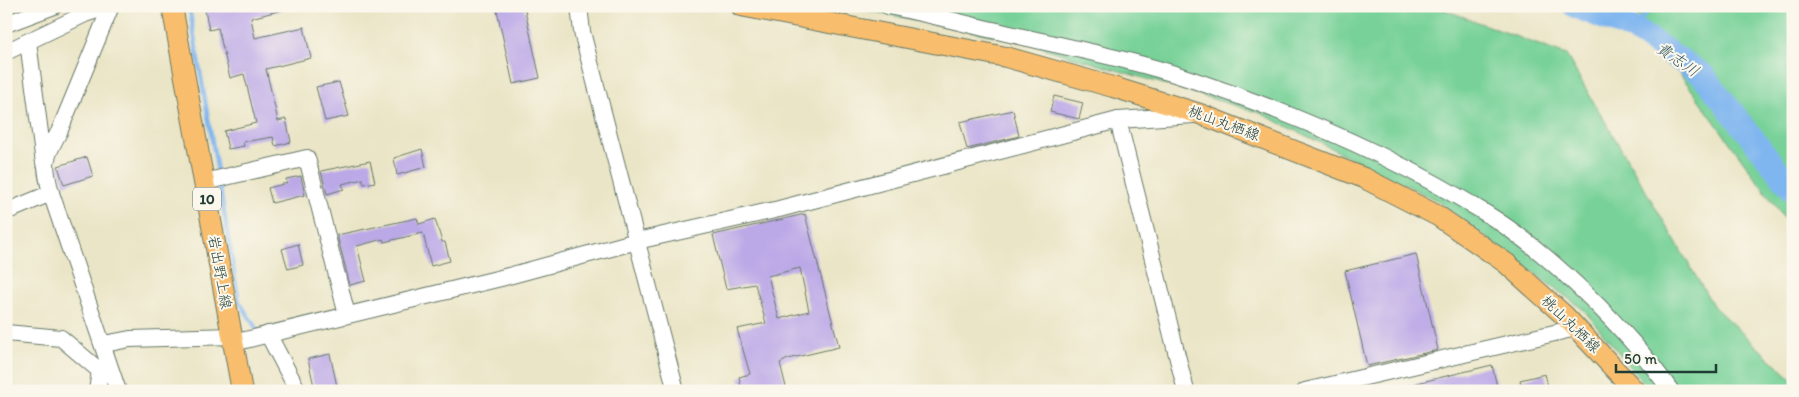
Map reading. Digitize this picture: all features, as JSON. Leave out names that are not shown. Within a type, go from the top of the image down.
[{"type":"main road","name":"岩出野上線","points":[[172,6],[242,391]]},
{"type":"main road","name":"桃山丸栖線","points":[[741,6],[1006,57],[1200,114],[1364,178],[1438,216],[1506,263],[1576,328],[1635,391]]},
{"type":"street","points":[[6,24],[54,6]]},
{"type":"street","points":[[6,52],[85,14],[110,6]]},
{"type":"street","points":[[44,167],[48,151],[59,132],[110,6]]},
{"type":"street","points":[[579,6],[582,32],[676,391]]},
{"type":"street","points":[[888,6],[1070,48],[1192,80],[1301,120],[1382,155],[1489,215],[1552,262],[1615,324],[1655,368],[1671,391]]},
{"type":"street","points":[[28,42],[44,167],[51,193],[104,344],[104,367],[97,391]]},
{"type":"street","points":[[104,344],[130,339],[232,339],[268,334],[501,278],[638,241],[779,209],[1118,120],[1200,114]]},
{"type":"street","points":[[1118,120],[1186,391]]},
{"type":"street","points":[[204,182],[307,158],[347,315]]},
{"type":"street","points":[[6,208],[13,209],[51,193]]},
{"type":"street","points":[[1304,391],[1576,328]]},
{"type":"street","points":[[6,333],[61,338],[104,367],[118,391]]},
{"type":"street","points":[[268,334],[298,391]]},
{"type":"green space","points":[[845,6],[1434,6],[1566,55],[1714,307],[1793,380],[1793,391],[1650,391],[1584,310],[1436,200],[1260,113],[1020,41]]},
{"type":"green space","points":[[1631,6],[1793,6],[1793,230]]},
{"type":"building","points":[[204,6],[282,6],[282,10],[251,18],[255,38],[304,27],[311,58],[266,69],[278,121],[286,119],[291,142],[275,146],[273,137],[243,142],[244,146],[228,149],[224,131],[256,123],[244,74],[230,78],[218,28],[209,30]]},
{"type":"building","points":[[496,6],[524,6],[540,78],[513,84]]},
{"type":"building","points":[[339,82],[349,116],[325,121],[316,87]]},
{"type":"building","points":[[1054,96],[1083,103],[1079,119],[1050,112]]},
{"type":"building","points":[[1013,110],[1019,136],[967,149],[960,122]]},
{"type":"building","points":[[422,149],[426,167],[397,175],[394,158]]},
{"type":"building","points":[[87,157],[93,176],[64,185],[58,166]]},
{"type":"building","points":[[370,161],[375,182],[364,184],[363,179],[342,184],[344,189],[327,194],[321,171]]},
{"type":"building","points":[[301,176],[305,195],[272,203],[268,188],[287,183],[286,179]]},
{"type":"building","points":[[805,214],[839,347],[788,359],[780,363],[787,391],[742,391],[739,377],[750,374],[737,329],[766,323],[755,284],[726,289],[713,235]],"holes":[[[800,268],[809,311],[779,319],[768,276]]]},
{"type":"building","points":[[417,218],[419,224],[435,219],[442,242],[445,242],[450,261],[431,266],[423,233],[384,242],[383,239],[357,246],[366,281],[350,285],[337,235]]},
{"type":"building","points":[[298,244],[303,265],[288,269],[282,249]]},
{"type":"building","points":[[1416,254],[1438,350],[1367,366],[1345,271]]},
{"type":"building","points":[[330,354],[338,391],[315,391],[308,359]]},
{"type":"building","points":[[1492,365],[1498,391],[1401,391],[1401,387]]},
{"type":"building","points":[[1545,374],[1549,391],[1523,391],[1520,380]]},
{"type":"waterway","points":[[189,6],[218,175]]},
{"type":"waterway","name":"貴志川","points":[[1575,6],[1635,30],[1703,75],[1793,190]]},
{"type":"waterway","points":[[1635,30],[1650,6]]},
{"type":"waterway","points":[[219,182],[239,301],[259,333]]}]
